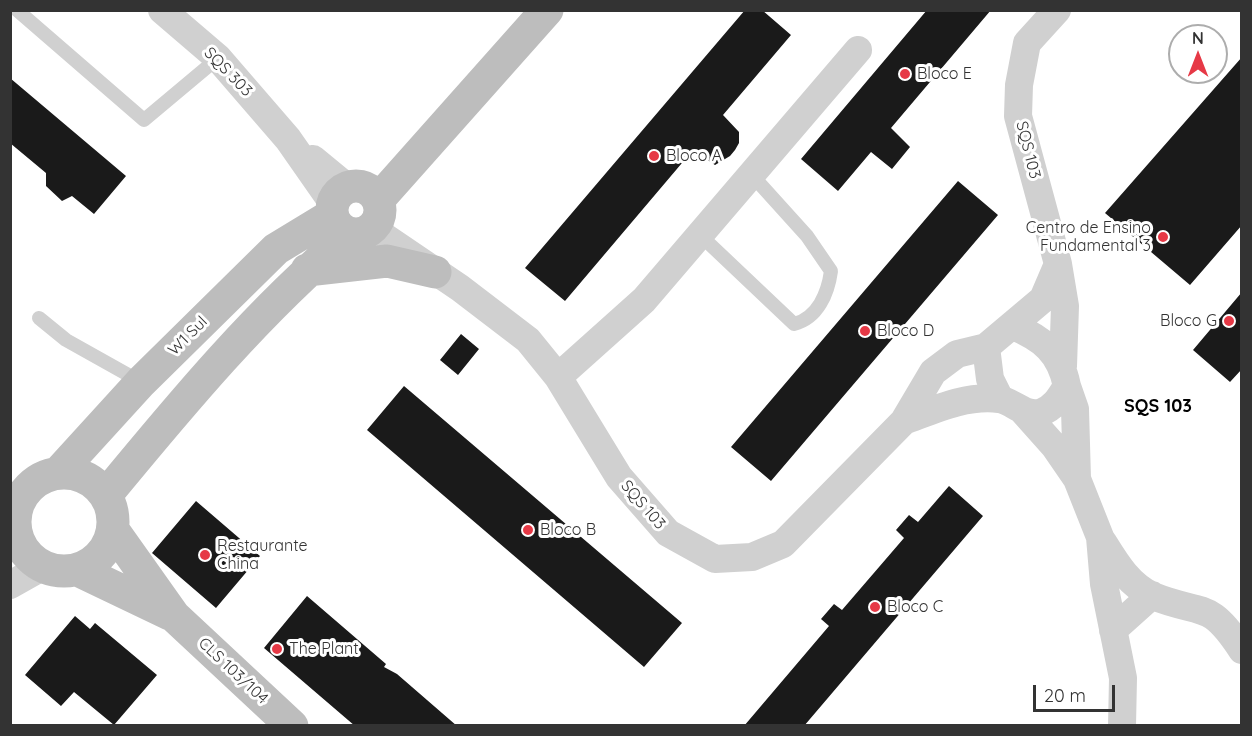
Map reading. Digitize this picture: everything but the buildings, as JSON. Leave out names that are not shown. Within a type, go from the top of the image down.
[{"type":"street","name":"SQS 303","points":[[162,10],[218,58],[288,139],[358,208]]},
{"type":"street","name":"W1 Sul","points":[[106,495],[178,408],[307,270],[522,10]]},
{"type":"street","name":"W1 Sul","points":[[58,473],[141,382],[276,249],[358,208],[546,10]]},
{"type":"street","name":"SQS 103","points":[[904,421],[958,401],[1011,405],[1040,413],[1056,404],[1065,376],[1065,306],[1058,264],[1018,116],[1019,85],[1027,43],[1058,10]]},
{"type":"street","points":[[558,377],[644,300],[858,50]]},
{"type":"street","name":"SQS 103","points":[[358,208],[435,272],[528,340],[558,377],[619,477],[668,534],[715,559],[752,557],[783,544],[904,421],[933,372],[957,354],[987,347],[1043,299],[1058,264]]},
{"type":"street","points":[[307,270],[387,261],[435,272]]},
{"type":"street","name":"SQS 103","points":[[1013,326],[1040,338],[1065,376],[1075,409],[1077,479]]},
{"type":"street","name":"SQS 103","points":[[987,347],[990,379],[1011,405],[1055,447],[1077,479],[1100,537],[1121,572],[1152,595],[1233,618],[1242,650]]},
{"type":"street","points":[[58,473],[77,474],[93,482],[106,495],[113,512],[113,530],[107,548],[95,561],[78,570],[60,572],[42,567],[28,556],[18,541],[12,526],[17,505],[26,489],[41,478],[58,473]]},
{"type":"street","name":"CLS 103/104","points":[[113,530],[174,616],[292,726]]},
{"type":"street","name":"SQS 103","points":[[1100,537],[1104,584],[1123,678],[1122,726]]},
{"type":"street","points":[[10,585],[42,567]]},
{"type":"street","name":"CLS 103/104","points":[[78,570],[174,616]]},
{"type":"street","points":[[1113,630],[1152,595]]},
{"type":"lane","points":[[17,10],[144,120],[218,58]]},
{"type":"lane","points":[[699,234],[794,324],[803,322],[817,310],[829,287],[831,271],[807,236],[751,174]]},
{"type":"lane","points":[[39,318],[66,340],[141,382]]},
{"type":"place","name":"Bloco E","points":[[905,74]]},
{"type":"place","name":"Bloco A","points":[[654,156]]},
{"type":"place","name":"Centro de Ensino Fundamental 3","points":[[1163,237]]},
{"type":"place","name":"Bloco G","points":[[1229,321]]},
{"type":"place","name":"Bloco D","points":[[865,331]]},
{"type":"place","name":"Bloco B","points":[[528,530]]},
{"type":"place","name":"Restaurante China","points":[[205,555]]},
{"type":"place","name":"Bloco C","points":[[875,607]]},
{"type":"place","name":"The Plant","points":[[277,649]]},
{"type":"district","name":"SQS 103","points":[[1158,407]]}]
